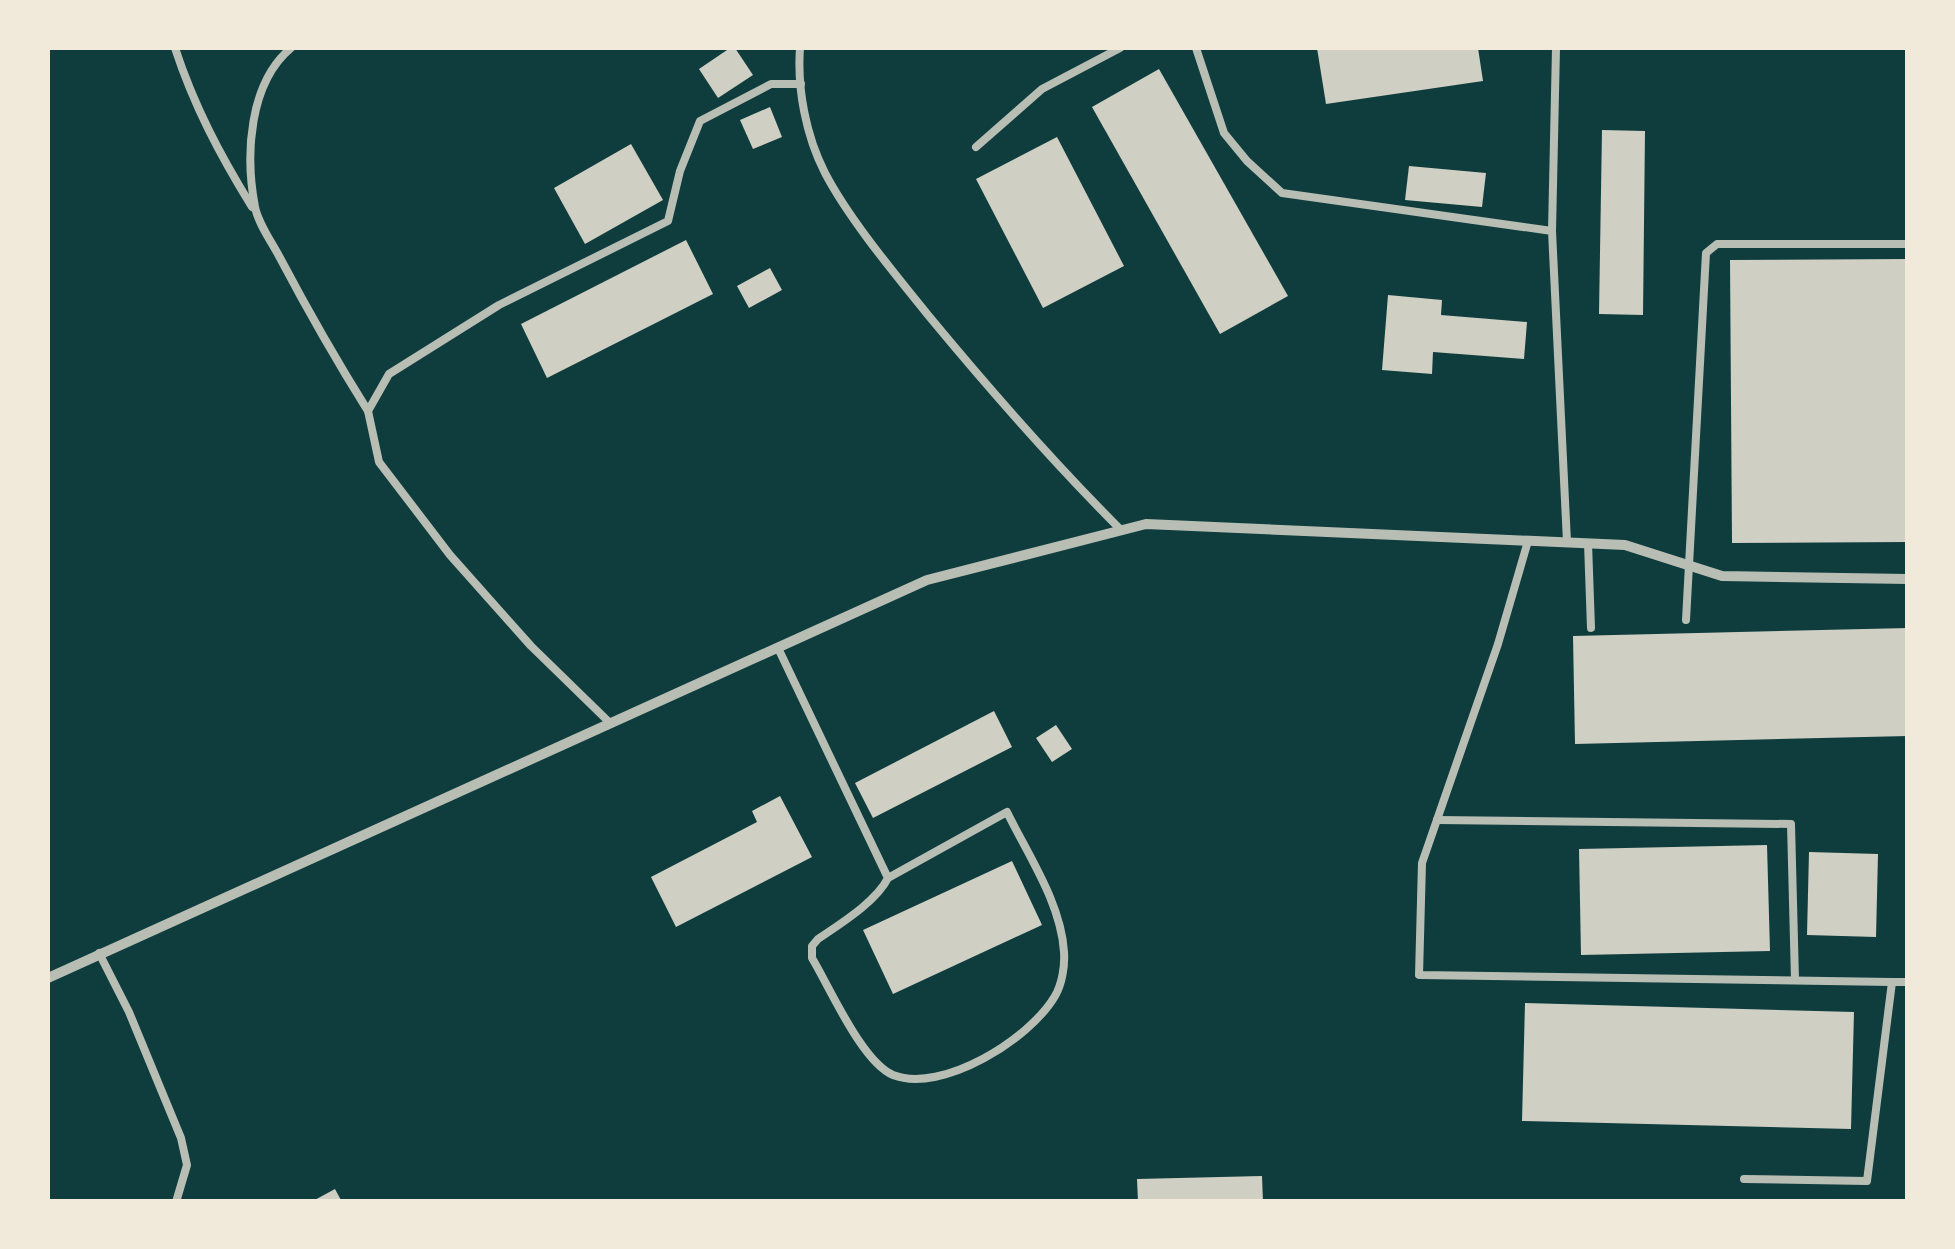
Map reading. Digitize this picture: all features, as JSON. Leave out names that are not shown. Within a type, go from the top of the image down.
[{"type":"street","points":[[48,978],[928,580],[1146,524],[1625,545],[1722,576],[1908,579]]},
{"type":"lane","points":[[174,48],[217,150],[255,211],[322,337],[368,410],[379,462],[450,554],[531,646],[610,723]]},
{"type":"lane","points":[[255,211],[251,160],[261,88],[274,62],[290,48]]},
{"type":"lane","points":[[800,48],[808,129],[826,174],[889,267],[1011,414],[1121,530]]},
{"type":"lane","points":[[976,148],[1042,88],[1120,48]]},
{"type":"lane","points":[[1196,48],[1224,133],[1282,193],[1552,231]]},
{"type":"lane","points":[[1556,48],[1552,231],[1566,542]]},
{"type":"lane","points":[[368,410],[389,374],[500,305],[668,221],[680,171],[700,121],[771,84],[801,84]]},
{"type":"lane","points":[[1686,620],[1706,253],[1717,244],[1908,244]]},
{"type":"lane","points":[[1528,540],[1498,644],[1422,863],[1419,975],[1908,982]]},
{"type":"lane","points":[[1588,543],[1592,628]]},
{"type":"lane","points":[[778,648],[888,878]]},
{"type":"lane","points":[[1007,812],[1060,924],[1064,970],[1055,996],[1012,1040],[950,1075],[916,1081],[891,1074],[872,1060],[812,958],[812,946],[818,939],[868,900],[888,878],[1007,812]]},
{"type":"lane","points":[[1437,820],[1790,824],[1794,980]]},
{"type":"lane","points":[[99,953],[129,1012],[180,1138],[188,1165],[176,1202]]},
{"type":"lane","points":[[1744,1179],[1867,1181],[1892,982]]},
{"type":"building","points":[[735,48],[753,75],[718,98],[699,69]]},
{"type":"building","points":[[1317,48],[1478,48],[1483,81],[1326,104]]},
{"type":"building","points":[[1159,69],[1288,296],[1220,334],[1092,107]]},
{"type":"building","points":[[770,107],[782,137],[753,149],[740,120]]},
{"type":"building","points":[[1602,130],[1645,131],[1643,315],[1599,314]]},
{"type":"building","points":[[1057,137],[1124,266],[1043,308],[976,179]]},
{"type":"building","points":[[631,144],[663,200],[585,244],[554,188]]},
{"type":"building","points":[[1409,166],[1486,173],[1482,207],[1405,200]]},
{"type":"building","points":[[686,240],[713,294],[547,378],[521,324]]},
{"type":"building","points":[[1908,259],[1908,542],[1732,543],[1730,260]]},
{"type":"building","points":[[770,268],[782,290],[749,308],[737,286]]},
{"type":"building","points":[[1388,295],[1442,300],[1441,315],[1527,322],[1524,359],[1433,352],[1432,374],[1382,370]]},
{"type":"building","points":[[1908,628],[1908,736],[1575,744],[1573,636]]},
{"type":"building","points":[[994,711],[1012,747],[873,818],[855,783]]},
{"type":"building","points":[[1056,725],[1072,749],[1052,762],[1036,738]]},
{"type":"building","points":[[780,796],[812,857],[676,927],[651,877],[757,822],[752,811]]},
{"type":"building","points":[[1767,845],[1770,951],[1581,955],[1579,849]]},
{"type":"building","points":[[1809,852],[1878,854],[1876,937],[1807,935]]},
{"type":"building","points":[[1012,861],[1042,925],[893,994],[863,930]]},
{"type":"building","points":[[1525,1003],[1854,1012],[1851,1129],[1522,1121]]},
{"type":"building","points":[[1262,1176],[1263,1202],[1138,1202],[1137,1179]]},
{"type":"building","points":[[335,1189],[342,1202],[311,1202]]}]
